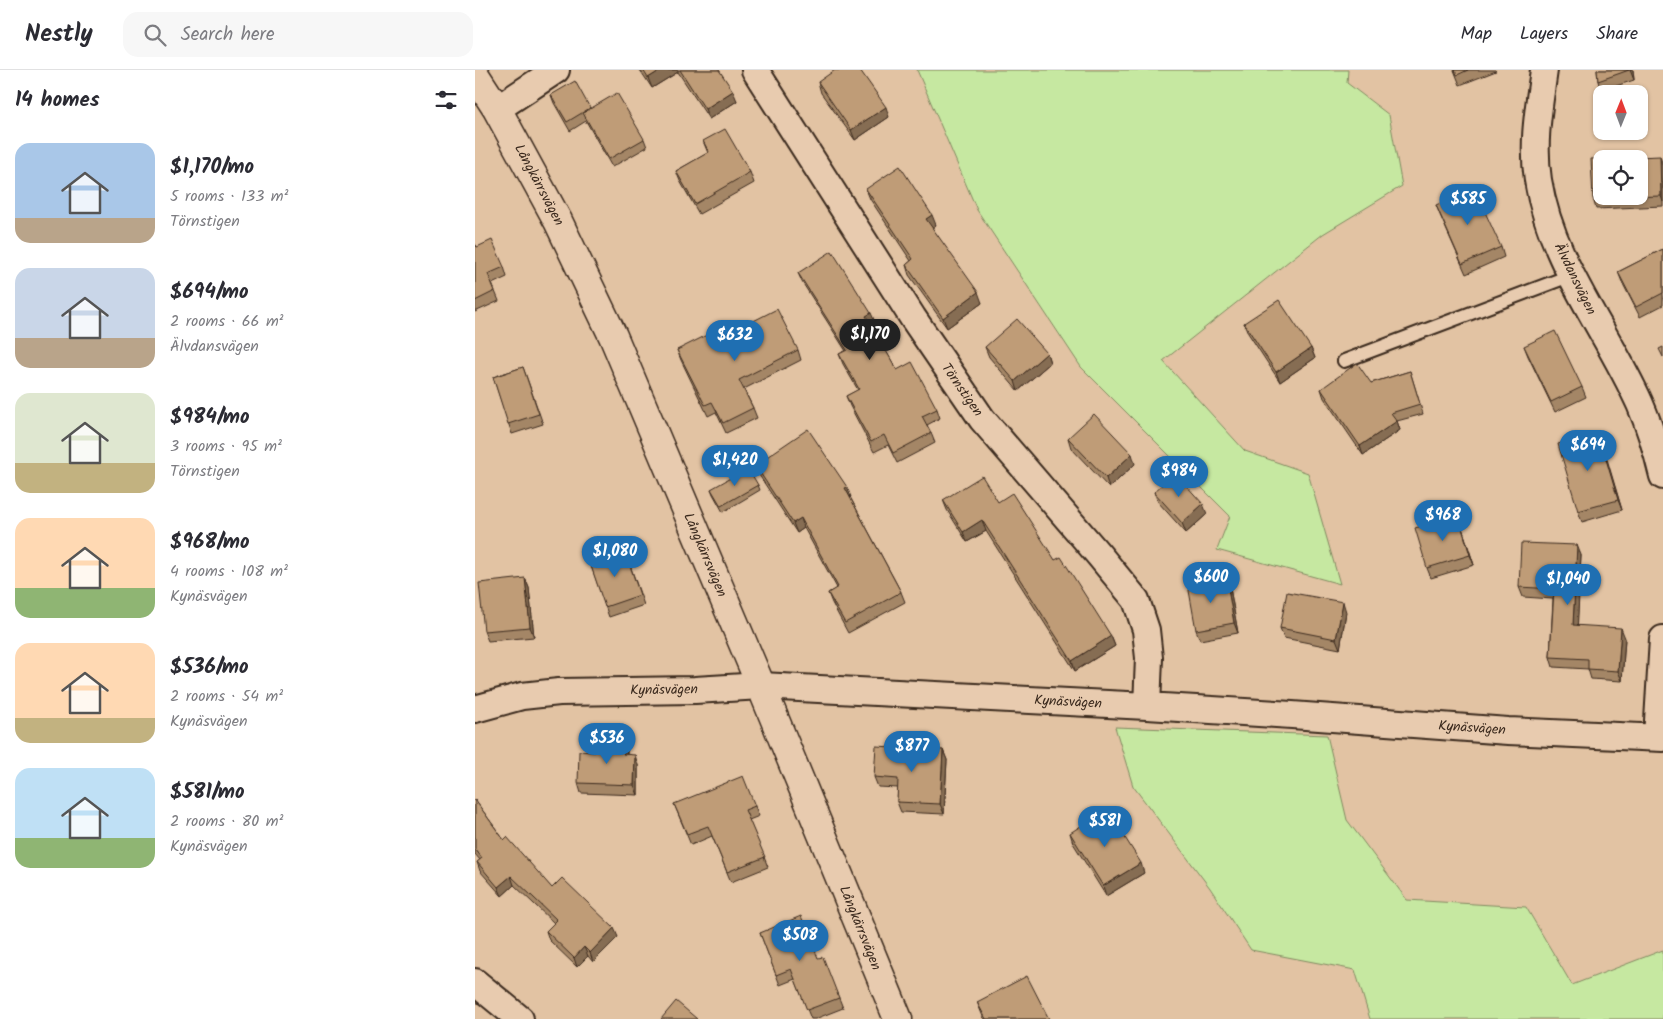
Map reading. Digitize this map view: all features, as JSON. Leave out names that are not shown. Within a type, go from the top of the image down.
[{"type":"street","points":[[497,109],[556,70]]},
{"type":"street","name":"Törnstigen","points":[[755,70],[913,318],[982,419],[1136,600],[1146,630],[1149,658],[1147,706]]},
{"type":"street","name":"Älvdansvägen","points":[[1544,70],[1536,121],[1535,145],[1538,180],[1551,230],[1572,275],[1640,403],[1656,445],[1663,476]]},
{"type":"street","name":"Långkärrsvägen","points":[[475,75],[497,109],[558,221],[613,336],[761,686],[898,1019]]},
{"type":"street","points":[[1660,737],[1663,639]]},
{"type":"street","name":"Kynäsvägen","points":[[475,709],[522,696],[559,692],[695,690],[761,686],[1147,706],[1508,731],[1660,737]]},
{"type":"street","points":[[475,982],[520,1019]]},
{"type":"lane","points":[[1344,361],[1572,275]]},
{"type":"green space","points":[[917,70],[1348,70],[1347,83],[1389,115],[1402,186],[1323,234],[1163,361],[1245,451],[1308,473],[1340,584],[1217,550],[1230,516],[1081,367],[977,210]]},
{"type":"green space","points":[[1115,727],[1327,735],[1347,820],[1407,900],[1526,907],[1572,985],[1663,950],[1663,1019],[1370,1019],[1355,970],[1251,950],[1210,888],[1133,786]]},
{"type":"building","points":[[643,70],[661,70],[648,78]]},
{"type":"building","points":[[680,70],[719,70],[733,91],[705,109]]},
{"type":"building","points":[[835,70],[860,70],[886,107],[851,130],[818,82]]},
{"type":"building","points":[[1455,70],[1468,70],[1457,75]]},
{"type":"building","points":[[1597,70],[1629,70],[1598,81]]},
{"type":"building","points":[[575,81],[590,108],[567,122],[551,95]]},
{"type":"building","points":[[617,93],[644,139],[609,159],[583,113]]},
{"type":"building","points":[[725,129],[750,172],[695,204],[676,171],[709,152],[703,141]]},
{"type":"building","points":[[1660,156],[1661,196],[1648,196],[1648,157]]},
{"type":"building","points":[[1591,159],[1593,159],[1593,198]]},
{"type":"building","points":[[900,166],[932,215],[926,219],[978,292],[943,318],[906,265],[913,259],[866,189]]},
{"type":"building","points":[[1474,188],[1501,247],[1462,264],[1436,205]]},
{"type":"building","points":[[492,240],[504,267],[488,274],[495,291],[475,301],[475,244],[477,247]]},
{"type":"building","points":[[1663,249],[1663,293],[1636,307],[1618,272]]},
{"type":"building","points":[[832,251],[871,313],[866,316],[897,370],[912,362],[937,409],[922,416],[931,433],[893,453],[884,435],[871,442],[846,396],[859,389],[839,354],[847,350],[798,273]]},
{"type":"building","points":[[1279,300],[1311,348],[1276,372],[1244,323]]},
{"type":"building","points":[[777,309],[798,350],[739,380],[753,408],[723,423],[712,402],[705,405],[677,350],[715,331],[718,339]]},
{"type":"building","points":[[1017,319],[1047,353],[1015,381],[985,347]]},
{"type":"building","points":[[1555,331],[1582,387],[1551,402],[1524,346]]},
{"type":"building","points":[[1663,347],[1663,357],[1659,349]]},
{"type":"building","points":[[1357,363],[1371,383],[1410,371],[1420,404],[1391,413],[1397,421],[1360,446],[1321,389]]},
{"type":"building","points":[[523,367],[539,414],[508,424],[493,377]]},
{"type":"building","points":[[1094,414],[1132,454],[1106,478],[1068,438]]},
{"type":"building","points":[[808,429],[847,487],[845,488],[901,592],[845,623],[828,593],[838,587],[801,518],[793,523],[755,465]]},
{"type":"building","points":[[1598,432],[1618,500],[1578,511],[1558,444]]},
{"type":"building","points":[[748,468],[758,485],[721,506],[711,489]]},
{"type":"building","points":[[1175,473],[1203,504],[1182,523],[1154,492]]},
{"type":"building","points":[[982,476],[998,502],[1012,493],[1055,560],[1061,557],[1111,636],[1072,661],[982,520],[963,532],[943,500]]},
{"type":"building","points":[[1458,515],[1470,555],[1427,568],[1415,528]]},
{"type":"building","points":[[1521,543],[1577,545],[1573,625],[1621,628],[1618,671],[1588,669],[1588,659],[1550,657],[1554,589],[1519,587]]},
{"type":"building","points":[[624,548],[640,595],[605,607],[589,560]]},
{"type":"building","points":[[525,578],[530,627],[484,631],[479,583]]},
{"type":"building","points":[[1226,578],[1234,623],[1196,630],[1188,585]]},
{"type":"building","points":[[1287,592],[1343,602],[1336,639],[1280,628]]},
{"type":"building","points":[[595,740],[623,740],[623,754],[635,755],[634,785],[578,783],[579,751],[595,752]]},
{"type":"building","points":[[876,746],[943,750],[940,804],[897,802],[898,779],[874,777]]},
{"type":"building","points":[[743,776],[755,806],[745,810],[765,857],[727,872],[708,826],[687,834],[674,804]]},
{"type":"building","points":[[475,800],[504,840],[507,837],[552,888],[562,878],[614,928],[590,953],[584,947],[574,958],[546,931],[557,920],[511,876],[498,887],[477,862],[482,858],[475,849]]},
{"type":"building","points":[[1107,809],[1141,863],[1103,886],[1070,833]]},
{"type":"building","points":[[801,916],[818,958],[823,957],[839,998],[807,1010],[791,969],[776,975],[760,933]]},
{"type":"building","points":[[1027,976],[1049,1019],[986,1019],[977,1002]]},
{"type":"building","points":[[676,1001],[697,1019],[661,1019]]}]
